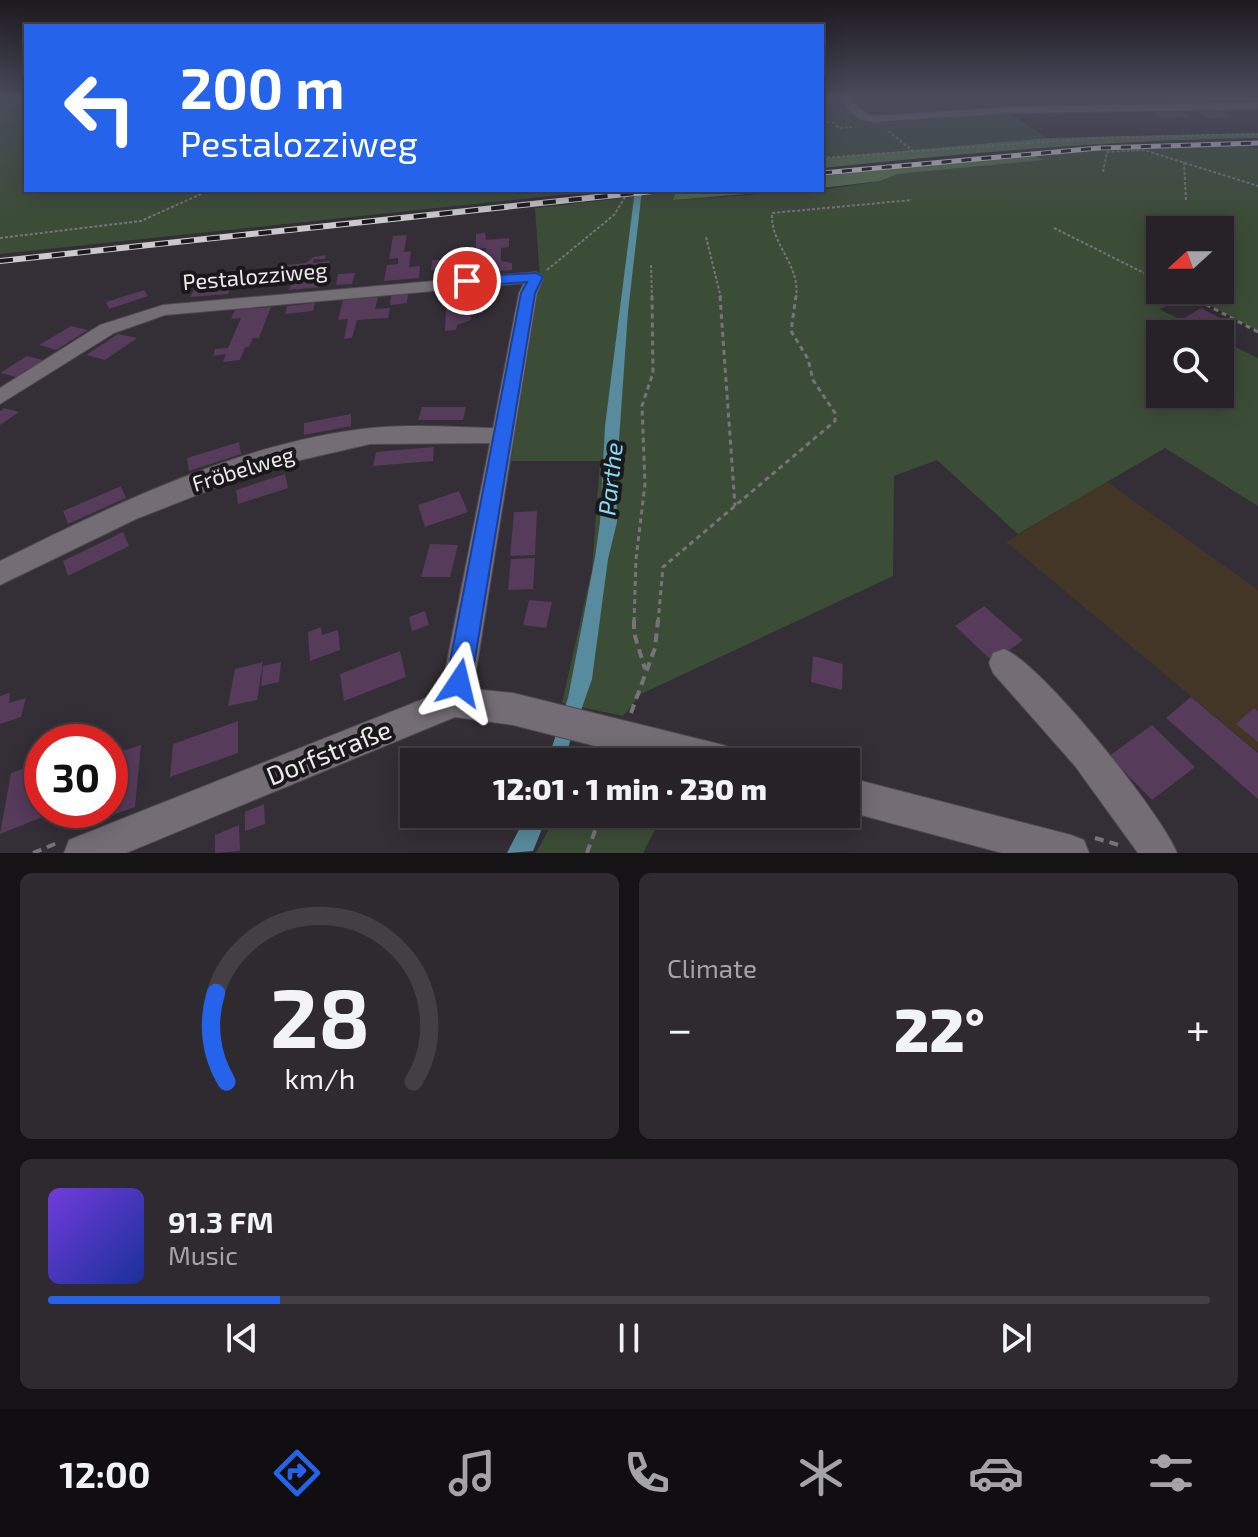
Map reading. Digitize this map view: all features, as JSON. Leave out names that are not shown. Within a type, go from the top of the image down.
[{"type":"street","name":"Pestalozziweg","points":[[0,397],[107,329],[163,310],[536,277]]},
{"type":"street","points":[[455,702],[528,293],[536,277]]},
{"type":"street","name":"Fröbelweg","points":[[0,574],[175,490],[295,453],[380,436],[503,436]]},
{"type":"street","points":[[1004,663],[1051,709],[1132,811],[1159,853]]},
{"type":"street","name":"Dorfstraße","points":[[82,853],[455,702],[513,709],[664,748]]},
{"type":"street","points":[[860,798],[1071,853]]},
{"type":"path","points":[[895,138],[913,151]]},
{"type":"path","points":[[824,158],[1105,138]]},
{"type":"path","points":[[1103,172],[1107,152],[1144,150],[1258,186]]},
{"type":"path","points":[[1184,162],[1186,201]]},
{"type":"path","points":[[0,238],[141,221],[206,192]]},
{"type":"path","points":[[536,277],[614,215],[625,197]]},
{"type":"path","points":[[605,734],[638,698],[655,648],[663,567],[835,421],[835,413],[813,380],[808,359],[791,331],[798,282],[786,251],[776,238],[770,219],[772,213],[912,200]]},
{"type":"path","points":[[1054,228],[1146,274]]},
{"type":"path","points":[[706,237],[720,289],[735,506]]},
{"type":"path","points":[[646,672],[634,633],[636,559],[645,484],[642,406],[653,373],[651,265]]},
{"type":"path","points":[[1205,304],[1258,332]]},
{"type":"path","points":[[587,853],[596,828]]},
{"type":"shaded area","points":[[1107,482],[1258,590],[1258,752],[1006,542]]},
{"type":"green space","points":[[0,138],[24,138],[24,192],[588,192],[0,254]]},
{"type":"green space","points":[[824,138],[1047,138],[824,158]]},
{"type":"green space","points":[[1047,138],[1258,138],[1040,148],[824,168],[824,158]]},
{"type":"green space","points":[[1247,145],[1258,148],[1258,331],[1207,304],[1234,304],[1234,216],[1146,216],[1146,304],[1172,304],[1159,309],[1181,320],[1146,320],[1146,408],[1234,408],[1234,347],[1258,358],[1258,506],[1165,448],[1018,534],[937,460],[894,476],[893,576],[641,694],[623,716],[562,703],[592,569],[600,461],[511,461],[540,279],[535,208],[676,192],[674,200],[824,192],[880,181],[898,174],[1042,160],[1030,154]]},
{"type":"green space","points":[[1030,154],[1044,160],[898,174],[880,181],[824,188],[824,176]]},
{"type":"green space","points":[[676,192],[771,192],[673,200]]},
{"type":"green space","points":[[549,828],[656,828],[643,853],[536,853]]},
{"type":"water","name":"Parthe","points":[[635,192],[642,192],[628,312],[616,483],[617,522],[608,559],[592,679],[568,748],[552,748],[568,698],[600,522],[605,426]]},
{"type":"water","points":[[520,828],[542,828],[533,851],[507,853]]},
{"type":"building","points":[[485,233],[486,240],[509,238],[509,247],[501,248],[501,261],[512,263],[512,270],[480,272],[480,261],[486,261],[486,248],[476,249],[476,234]]},
{"type":"building","points":[[407,235],[404,252],[411,251],[409,267],[420,266],[419,278],[384,281],[387,265],[398,264],[398,258],[389,259],[393,236]]},
{"type":"building","points":[[326,255],[325,259],[314,259],[313,263],[329,261],[328,268],[321,269],[319,277],[326,276],[323,287],[288,290],[298,273],[283,274],[286,265],[306,263],[314,257]]},
{"type":"building","points":[[432,260],[445,260],[443,275],[435,276],[436,270],[431,270]]},
{"type":"building","points":[[355,273],[352,284],[336,285],[338,274]]},
{"type":"building","points":[[232,286],[228,294],[190,297],[194,290]]},
{"type":"building","points":[[483,288],[483,296],[476,297],[471,306],[483,305],[483,313],[471,314],[471,320],[457,325],[456,330],[445,331],[446,309],[459,308],[460,303],[453,304],[454,299],[447,299],[448,291]]},
{"type":"building","points":[[144,290],[148,296],[109,309],[106,302]]},
{"type":"building","points":[[408,294],[407,303],[390,305],[391,296]]},
{"type":"building","points":[[378,297],[375,309],[390,308],[388,318],[357,320],[352,338],[344,339],[348,319],[338,320],[343,300]]},
{"type":"building","points":[[315,303],[313,311],[285,314],[287,306]]},
{"type":"building","points":[[271,307],[259,338],[253,338],[249,347],[245,347],[240,360],[223,362],[226,354],[213,356],[215,349],[228,348],[241,318],[231,319],[235,310]]},
{"type":"building","points":[[1201,308],[1224,320],[1185,320]]},
{"type":"building","points":[[71,326],[88,330],[56,350],[39,345]]},
{"type":"building","points":[[118,334],[137,338],[105,360],[86,355]]},
{"type":"building","points":[[27,356],[43,360],[16,377],[0,373]]},
{"type":"building","points":[[422,407],[466,407],[463,420],[418,420]]},
{"type":"building","points":[[4,408],[19,412],[0,425],[0,411]]},
{"type":"building","points":[[351,414],[351,426],[304,435],[304,423]]},
{"type":"building","points":[[239,442],[241,454],[189,471],[187,458]]},
{"type":"building","points":[[434,447],[433,461],[373,466],[376,452]]},
{"type":"building","points":[[285,474],[288,488],[238,504],[236,490]]},
{"type":"building","points":[[121,486],[126,498],[68,524],[63,511]]},
{"type":"building","points":[[459,491],[468,512],[425,527],[418,505]]},
{"type":"building","points":[[537,511],[535,555],[510,556],[514,512]]},
{"type":"building","points":[[123,532],[129,546],[68,576],[63,561]]},
{"type":"building","points":[[430,544],[458,545],[450,577],[421,577]]},
{"type":"building","points":[[535,558],[533,589],[508,590],[511,559]]},
{"type":"building","points":[[529,600],[552,602],[546,628],[523,625]]},
{"type":"building","points":[[984,606],[1023,640],[993,662],[955,626]]},
{"type":"building","points":[[425,611],[429,625],[412,631],[409,617]]},
{"type":"building","points":[[321,627],[322,635],[338,630],[340,650],[310,661],[308,632]]},
{"type":"building","points":[[400,651],[406,677],[344,701],[340,674]]},
{"type":"building","points":[[813,656],[843,664],[842,690],[811,682]]},
{"type":"building","points":[[263,662],[257,700],[228,706],[235,669]]},
{"type":"building","points":[[281,662],[279,682],[261,686],[263,666]]},
{"type":"building","points":[[10,693],[9,703],[26,698],[21,717],[0,724],[0,696]]},
{"type":"building","points":[[1191,697],[1258,753],[1258,799],[1166,718]]},
{"type":"building","points":[[1254,708],[1258,711],[1258,742],[1236,724]]},
{"type":"building","points":[[238,721],[238,753],[170,777],[173,744]]},
{"type":"building","points":[[1152,725],[1195,767],[1152,800],[1109,756]]},
{"type":"building","points":[[141,745],[135,807],[128,809],[128,749]]},
{"type":"building","points":[[24,768],[24,824],[0,834],[11,773]]},
{"type":"building","points":[[264,804],[265,824],[245,831],[245,812]]},
{"type":"building","points":[[239,825],[240,851],[215,853],[215,835]]},
{"type":"railway","points":[[824,173],[1099,148],[1258,143]]},
{"type":"railway","points":[[0,261],[644,192]]},
{"type":"route","points":[[459,683],[528,293],[536,277],[467,281]]}]
